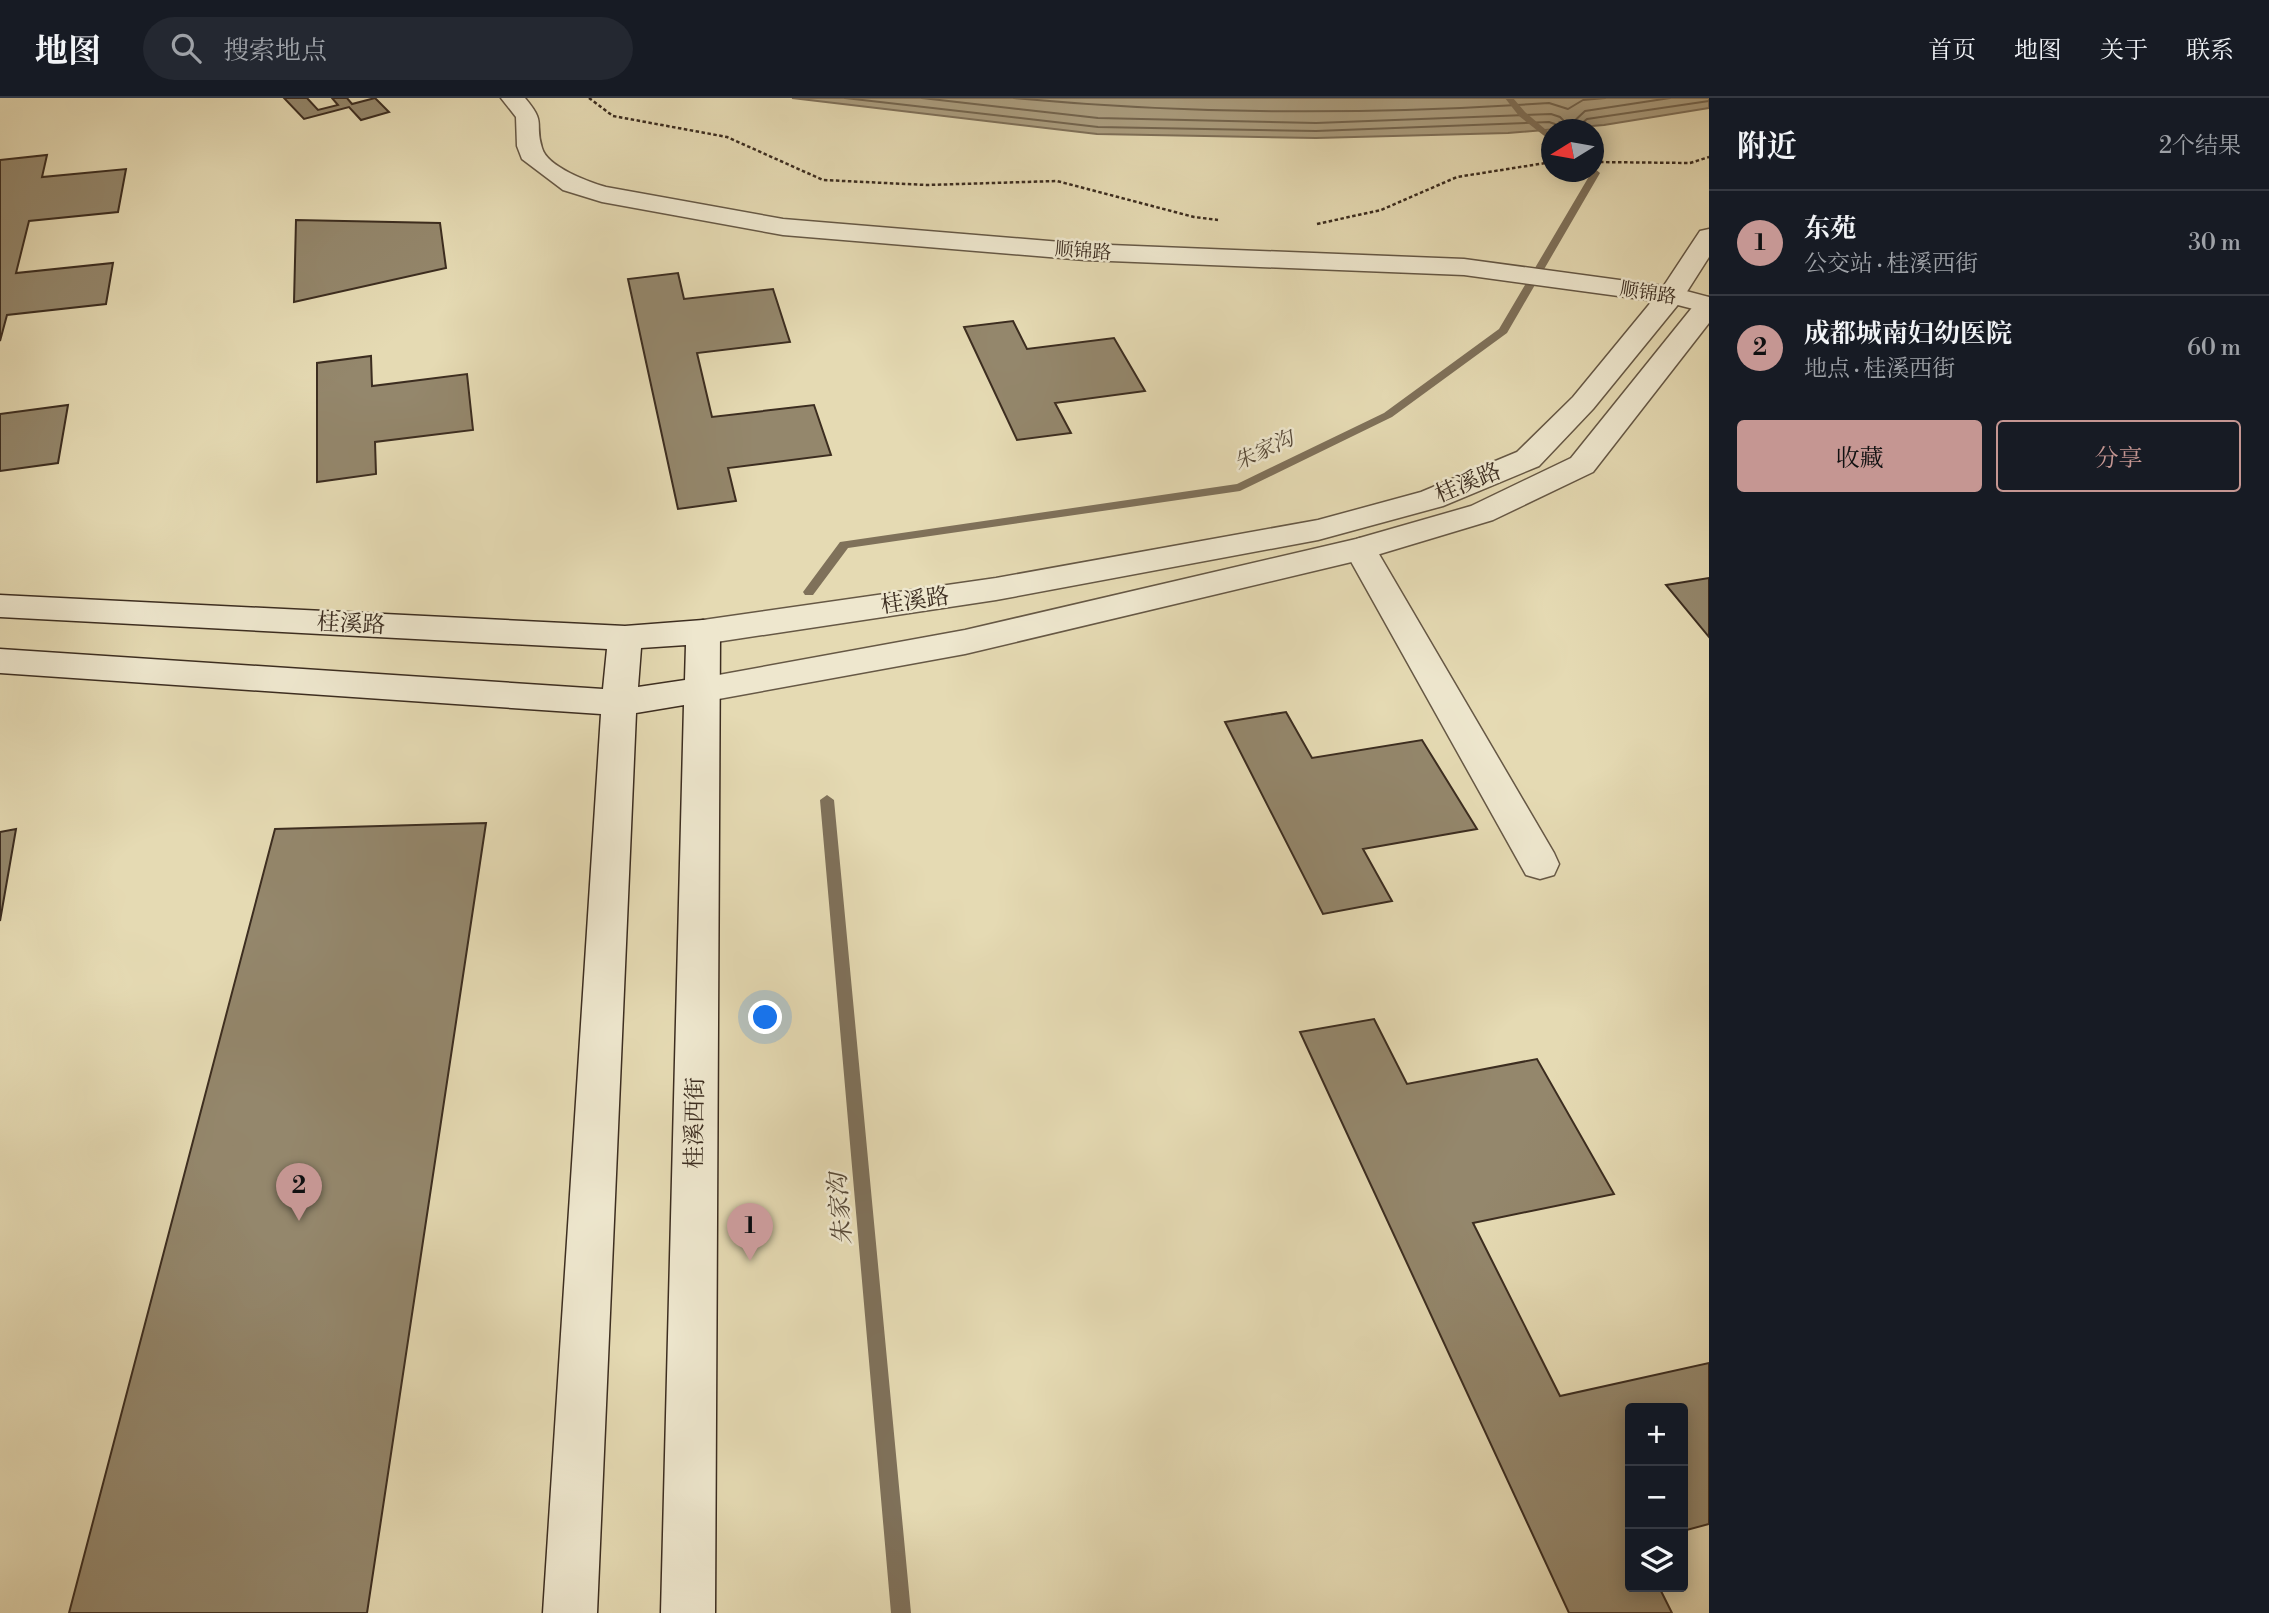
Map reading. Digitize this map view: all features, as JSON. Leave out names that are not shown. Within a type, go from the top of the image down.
[{"type":"street","name":"顺锦路","points":[[513,98],[528,116],[529,146],[534,159],[572,186],[602,194],[783,227],[1085,252],[1464,267],[1671,295],[1709,305]]},
{"type":"street","name":"桂溪路","points":[[0,606],[625,638],[703,632],[996,589],[1318,530],[1432,499],[1528,459],[1583,403],[1671,295],[1709,237]]},
{"type":"street","name":"桂溪路","points":[[0,661],[619,702],[702,690],[965,642],[1360,549],[1482,513],[1582,466],[1709,305]]},
{"type":"street","points":[[1360,549],[1540,864]]},
{"type":"street","name":"桂溪西街","points":[[688,1613],[703,632]]},
{"type":"street","points":[[570,1613],[619,702],[625,638]]},
{"type":"path","points":[[589,98],[613,116],[727,137],[823,180],[927,185],[1057,181],[1194,217],[1230,222]]},
{"type":"path","points":[[1604,162],[1690,163],[1709,157]]},
{"type":"path","points":[[1306,224],[1320,224],[1381,210],[1457,177],[1541,163]]},
{"type":"water","points":[[792,98],[1709,98],[1709,108],[1604,125],[1604,119],[1541,119],[1541,130],[1508,133],[1316,138],[1097,134]]},
{"type":"building","points":[[284,98],[307,98],[318,110],[338,105],[332,98],[347,98],[352,104],[375,98],[389,112],[361,120],[349,107],[304,119]]},
{"type":"building","points":[[47,155],[42,177],[126,169],[118,212],[29,221],[16,273],[113,263],[106,304],[7,315],[0,341],[0,160]]},
{"type":"building","points":[[296,220],[440,223],[446,268],[294,302]]},
{"type":"building","points":[[678,273],[684,299],[773,289],[790,342],[697,353],[712,417],[814,405],[831,455],[728,468],[736,501],[678,509],[628,279]]},
{"type":"building","points":[[1013,321],[1027,349],[1114,338],[1145,391],[1055,403],[1071,433],[1017,440],[964,327]]},
{"type":"building","points":[[371,356],[372,386],[467,374],[473,430],[375,442],[376,474],[317,482],[317,363]]},
{"type":"building","points":[[68,405],[58,463],[0,471],[0,414]]},
{"type":"building","points":[[1709,578],[1709,637],[1666,585]]},
{"type":"building","points":[[1286,712],[1312,758],[1422,740],[1477,829],[1363,849],[1392,901],[1323,914],[1225,722]]},
{"type":"building","points":[[486,823],[367,1613],[69,1613],[275,829]]},
{"type":"building","points":[[16,829],[0,921],[0,832]]},
{"type":"building","points":[[1374,1019],[1407,1084],[1537,1059],[1614,1194],[1473,1223],[1560,1396],[1709,1363],[1709,1524],[1688,1530],[1688,1403],[1625,1403],[1625,1592],[1662,1592],[1672,1613],[1569,1613],[1300,1032]]},
{"type":"waterway","name":"朱家沟","points":[[1509,98],[1541,130]]},
{"type":"waterway","name":"朱家沟","points":[[809,592],[844,545],[1240,487],[1388,415],[1503,331],[1591,182]]},
{"type":"waterway","name":"朱家沟","points":[[827,800],[901,1613]]},
{"type":"place","name":"成都城南妇幼医院","points":[[299,1221]]},
{"type":"place","name":"东苑","points":[[750,1261]]}]
